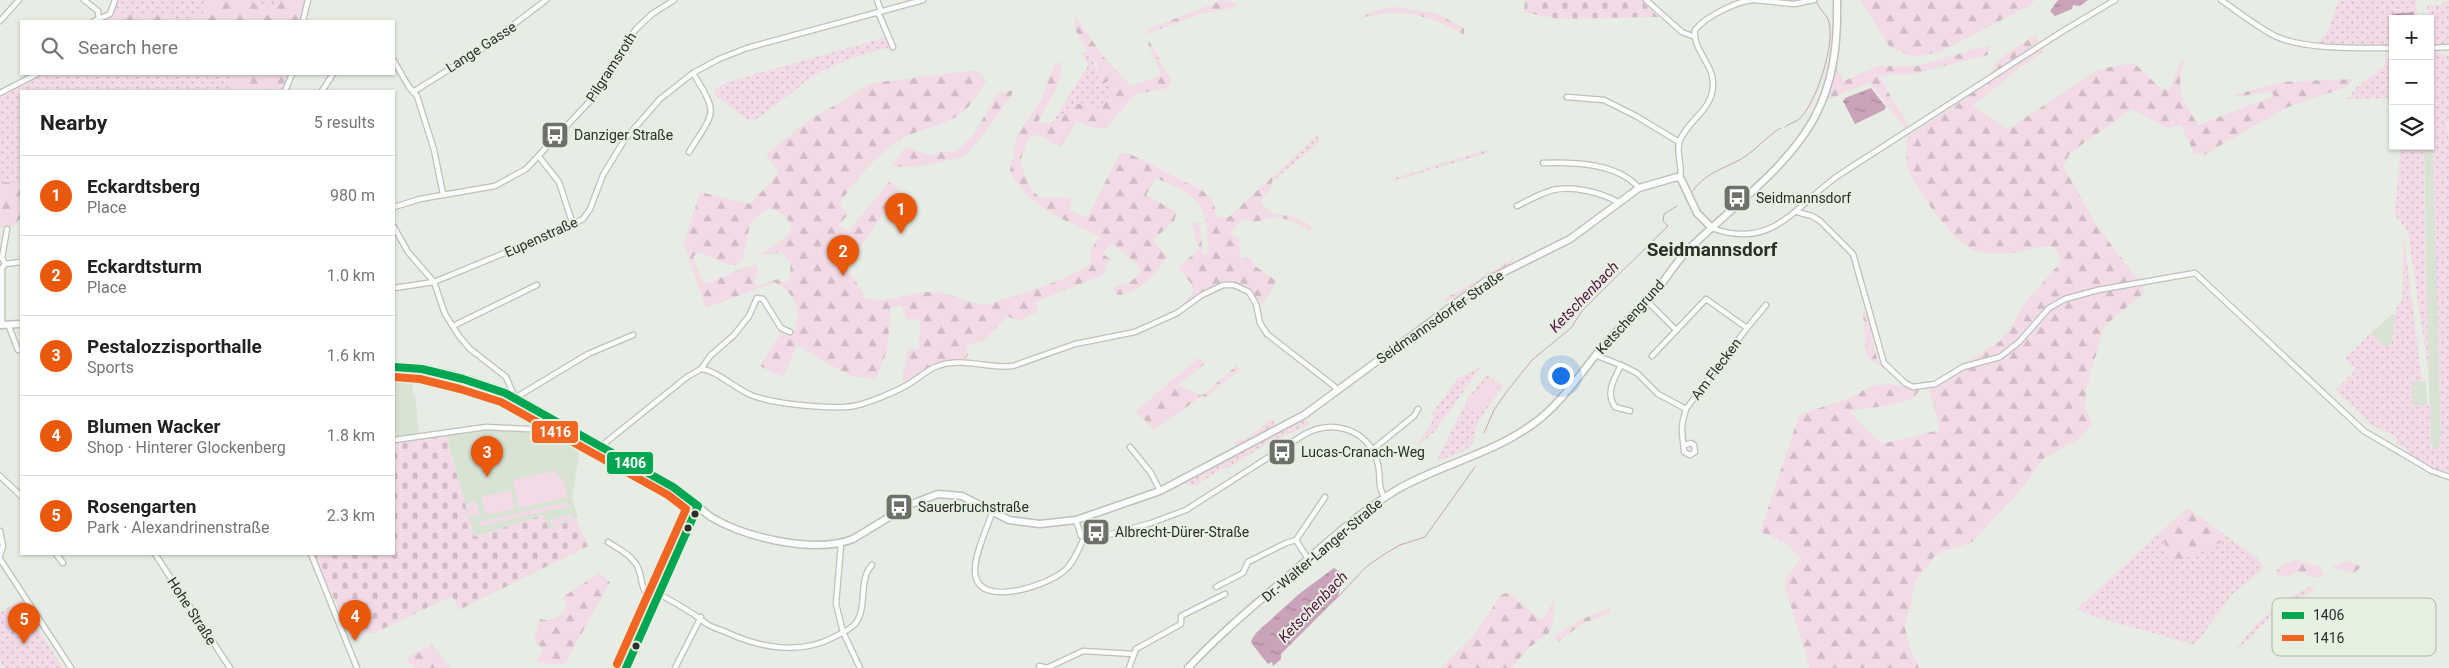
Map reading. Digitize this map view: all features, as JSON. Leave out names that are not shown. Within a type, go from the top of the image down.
[{"type":"street","points":[[0,21],[19,0]]},
{"type":"street","points":[[84,0],[98,11],[97,20]]},
{"type":"street","points":[[99,20],[110,14],[114,0]]},
{"type":"street","points":[[303,20],[308,0]]},
{"type":"street","name":"Lange Gasse","points":[[413,92],[496,40],[546,0]]},
{"type":"street","name":"Pilgramsroth","points":[[395,207],[443,194],[495,186],[519,175],[539,157],[590,100],[636,30],[652,14],[674,0]]},
{"type":"street","points":[[878,0],[879,12],[893,46]]},
{"type":"street","name":"Eupenstraße","points":[[395,288],[434,282],[571,226],[583,219],[590,210],[606,169],[625,140],[660,99],[693,73],[736,52],[923,0]]},
{"type":"street","points":[[1646,0],[1682,32],[1695,37]]},
{"type":"street","points":[[1814,0],[1794,4],[1753,0],[1735,4],[1701,24],[1695,30],[1695,37],[1712,73],[1713,91],[1706,107],[1679,142],[1682,168],[1680,178],[1697,213],[1712,228],[1722,232],[1749,234],[1777,225],[1797,212],[1824,186],[2055,36],[2115,0]]},
{"type":"street","name":"Ketschengrund","points":[[1500,444],[1544,416],[1684,255],[1781,162],[1813,120],[1829,82],[1836,52],[1837,0]]},
{"type":"street","points":[[2221,0],[2265,30],[2288,40],[2342,47],[2389,48]]},
{"type":"street","points":[[2434,48],[2449,47]]},
{"type":"street","points":[[395,63],[417,96],[428,129],[443,194]]},
{"type":"street","points":[[689,152],[711,113],[709,100],[693,73]]},
{"type":"street","points":[[0,93],[35,75]]},
{"type":"street","points":[[285,90],[292,75]]},
{"type":"street","points":[[323,90],[332,75]]},
{"type":"street","points":[[1567,97],[1604,100],[1636,116],[1679,142]]},
{"type":"street","points":[[539,157],[560,182],[571,226]]},
{"type":"street","points":[[1543,163],[1569,163],[1609,170],[1627,177],[1639,188]]},
{"type":"street","name":"Seidmannsdorfer Straße","points":[[395,367],[422,369],[463,379],[515,398],[600,448],[673,487],[725,525],[752,534],[812,545],[841,544],[930,495],[946,493],[962,496],[1009,520],[1050,524],[1076,520],[1160,491],[1304,415],[1486,281],[1570,239],[1639,188],[1680,178]]},
{"type":"street","points":[[1517,206],[1544,193],[1561,188],[1605,196],[1618,202]]},
{"type":"street","points":[[1797,212],[1812,216],[1849,249],[1858,265],[1884,363],[1905,383],[1913,387],[1934,384],[1970,364],[2000,357],[2019,342],[2049,308],[2065,299],[2098,290],[2195,273],[2364,431],[2432,471],[2449,477]]},
{"type":"street","points":[[5,264],[2,258],[1,241],[6,228]]},
{"type":"street","points":[[395,228],[408,252],[434,282],[445,314],[466,345],[508,380],[515,398],[588,354],[633,335]]},
{"type":"street","points":[[5,264],[20,262]]},
{"type":"street","points":[[5,264],[2,268],[3,325],[18,350]]},
{"type":"street","points":[[453,326],[538,285]]},
{"type":"street","points":[[701,369],[712,373],[744,392],[768,400],[842,408],[855,406],[910,384],[939,365],[962,363],[1000,367],[1013,366],[1093,339],[1130,334],[1177,313],[1213,288],[1234,285],[1241,287],[1252,296],[1260,323],[1267,334],[1334,386],[1337,391]]},
{"type":"street","points":[[600,448],[687,377],[701,369],[710,356],[734,335],[758,297],[763,298],[782,328],[790,332]]},
{"type":"street","name":"Am Flecken","points":[[1652,356],[1706,299],[1747,328]]},
{"type":"street","points":[[1646,300],[1676,330]]},
{"type":"street","name":"Am Flecken","points":[[1686,409],[1766,305]]},
{"type":"street","points":[[3,325],[20,324]]},
{"type":"street","points":[[1596,355],[1637,374],[1658,394],[1686,409],[1680,430],[1685,446]]},
{"type":"street","points":[[1621,365],[1609,393],[1615,407],[1630,411]]},
{"type":"street","points":[[1372,450],[1414,416],[1418,409]]},
{"type":"street","points":[[395,440],[486,427],[547,430],[553,429],[558,423]]},
{"type":"street","points":[[1076,520],[1084,538],[1090,540],[1131,529],[1186,510],[1305,434],[1319,428],[1332,426],[1353,431],[1372,450],[1378,464],[1380,491],[1385,498]]},
{"type":"street","name":"Dr.-Walter-Langer-Straße","points":[[1188,668],[1234,623],[1358,517],[1385,498],[1421,477],[1500,444]]},
{"type":"street","points":[[1130,447],[1151,472],[1160,491]]},
{"type":"street","points":[[0,476],[20,495]]},
{"type":"street","points":[[1216,587],[1243,573],[1248,562],[1286,542],[1296,540],[1325,496]]},
{"type":"street","points":[[626,668],[698,506]]},
{"type":"street","points":[[992,512],[975,572],[980,584],[993,592],[1028,590],[1062,574],[1067,569],[1084,538]]},
{"type":"street","points":[[0,531],[3,546],[0,558],[71,668]]},
{"type":"street","points":[[1296,540],[1308,559]]},
{"type":"street","points":[[608,542],[627,554],[636,563],[643,588],[649,598],[656,601]]},
{"type":"street","points":[[841,544],[836,604],[843,632],[860,668]]},
{"type":"street","points":[[57,555],[63,563]]},
{"type":"street","name":"Hohe Straße","points":[[156,555],[230,668]]},
{"type":"street","points":[[311,555],[357,668]]},
{"type":"street","points":[[659,594],[701,617],[708,624],[756,644],[806,648],[822,643],[854,626],[858,618],[866,572],[872,565]]},
{"type":"street","points":[[1128,668],[1133,654],[1138,647],[1181,624],[1181,616],[1225,594]]},
{"type":"street","points":[[675,668],[701,617]]},
{"type":"street","points":[[1039,666],[1047,668],[1083,651],[1133,654]]},
{"type":"shaded area","points":[[2424,150],[2433,150],[2441,436],[2438,449],[2433,449],[2430,437]]},
{"type":"shaded area","points":[[2391,315],[2396,315],[2392,343],[2385,348],[2371,333]]},
{"type":"shaded area","points":[[395,377],[413,378],[412,394],[415,396],[419,435],[395,438]]},
{"type":"shaded area","points":[[2426,381],[2427,405],[2412,405],[2412,382]]},
{"type":"shaded area","points":[[483,429],[551,432],[557,430],[581,442],[572,498],[578,518],[549,529],[544,516],[474,537],[446,435]]},
{"type":"green space","points":[[117,0],[305,0],[301,20],[103,20],[115,10]]},
{"type":"green space","points":[[206,0],[243,0],[272,7],[277,5],[278,0],[305,0],[301,20],[189,20],[195,15],[200,18],[208,5]]},
{"type":"green space","points":[[1223,0],[1236,3],[1236,7],[1201,14],[1146,34],[1146,30]]},
{"type":"green space","points":[[1525,0],[1641,0],[1658,17],[1559,19],[1524,12]]},
{"type":"green space","points":[[1860,0],[2035,0],[2030,5],[1940,52],[1912,57],[1889,46]]},
{"type":"green space","points":[[2339,0],[2416,0],[2417,15],[2389,15],[2389,45],[2318,43],[2329,29]]},
{"type":"green space","points":[[2446,0],[2449,0],[2449,45],[2434,46],[2434,15],[2428,15],[2427,5],[2441,5]]},
{"type":"green space","points":[[1394,7],[1435,13],[1464,28],[1464,35],[1436,21],[1409,14],[1381,14],[1351,21],[1377,10]]},
{"type":"green space","points":[[124,12],[130,12],[134,17],[144,18],[149,13],[169,14],[174,20],[111,20]]},
{"type":"green space","points":[[1075,16],[1103,56],[1131,86],[1161,75],[1148,43],[1150,42],[1172,82],[1167,88],[1137,94],[1105,129],[1095,128],[1077,121],[1061,146],[1048,142],[1049,140],[1034,134],[1027,140],[1020,163],[1030,187],[1039,197],[1071,198],[1070,210],[1087,218],[1120,153],[1130,154],[1203,191],[1212,199],[1218,218],[1229,217],[1273,176],[1271,187],[1260,202],[1271,213],[1295,217],[1314,227],[1310,231],[1292,221],[1278,217],[1254,222],[1242,219],[1230,234],[1239,238],[1240,259],[1251,258],[1255,266],[1277,281],[1261,306],[1253,293],[1244,286],[1234,283],[1211,288],[1179,310],[1193,292],[1192,285],[1179,267],[1199,249],[1192,224],[1199,221],[1203,255],[1208,254],[1206,224],[1204,213],[1192,197],[1156,178],[1146,195],[1177,212],[1174,221],[1153,240],[1167,257],[1146,282],[1132,291],[1117,295],[1113,288],[1122,283],[1125,286],[1141,273],[1137,264],[1113,244],[1102,253],[1111,260],[1106,264],[1105,274],[1036,302],[1037,312],[1018,321],[1007,316],[986,339],[966,346],[968,355],[963,362],[933,365],[910,383],[902,380],[908,349],[919,349],[920,319],[907,320],[902,306],[891,307],[887,350],[876,379],[852,376],[797,345],[783,377],[760,366],[781,332],[786,335],[794,333],[796,324],[797,310],[793,298],[789,292],[775,282],[706,308],[684,244],[700,192],[750,204],[779,173],[766,154],[808,121],[872,83],[977,70],[986,81],[966,109],[951,120],[916,132],[900,140],[866,169],[839,204],[848,214],[839,225],[848,232],[890,181],[900,189],[848,264],[847,271],[854,278],[866,299],[890,300],[919,293],[935,292],[987,305],[1067,277],[1092,263],[1090,252],[1100,236],[1074,225],[1037,203],[1018,184],[1010,171],[1017,136],[1042,98],[1054,65],[1062,62],[1059,80],[1054,94],[1038,122],[1059,124],[1070,106],[1084,103],[1099,108],[1116,87],[1110,80],[1099,86],[1097,66],[1082,43],[1075,23]],"holes":[[[768,208],[781,213],[789,221],[792,230],[784,239],[758,255],[781,253],[791,262],[789,281],[783,282],[778,279],[757,286],[754,282],[758,271],[755,265],[743,268],[706,284],[703,282],[693,257],[697,253],[727,264],[737,265],[743,259],[750,223]]]},
{"type":"green space","points":[[2035,35],[2045,50],[1973,106],[2008,129],[2099,69],[2134,63],[2161,89],[2170,90],[2180,61],[2184,62],[2180,89],[2184,101],[2198,125],[2274,96],[2270,91],[2237,97],[2234,95],[2282,82],[2353,79],[2346,87],[2285,108],[2204,155],[2194,153],[2181,125],[2167,128],[2132,109],[2070,153],[2063,166],[2097,226],[2139,281],[2145,292],[2104,326],[2086,390],[2085,409],[2092,423],[2080,439],[2044,458],[2020,491],[1972,542],[1936,554],[1915,582],[1905,628],[1912,653],[1919,668],[1810,668],[1785,587],[1786,577],[1801,559],[1785,542],[1760,532],[1799,415],[1852,397],[1869,387],[1889,384],[1919,390],[1915,396],[1908,400],[1887,406],[1849,412],[1881,444],[1940,430],[1929,387],[2000,341],[2013,325],[2023,305],[2061,262],[2057,251],[2048,246],[2014,253],[1990,253],[1976,251],[1968,247],[1948,229],[1928,203],[1913,179],[1907,161],[1906,148],[1908,136],[1963,100],[1988,76],[1998,60]]},
{"type":"green space","points":[[886,37],[890,44],[888,48],[832,66],[811,77],[755,120],[749,121],[715,95],[715,90],[725,83]]},
{"type":"green space","points":[[1990,45],[1988,55],[1913,74],[1884,75],[1879,77],[1909,126],[1905,128],[1869,82],[1825,101],[1836,68],[1844,81],[1878,66],[1916,66]]},
{"type":"green space","points":[[2434,51],[2449,56],[2449,120],[2446,124],[2449,140],[2449,473],[2433,468],[2406,453],[2407,448],[2399,445],[2396,446],[2397,437],[2373,426],[2336,390],[2356,369],[2345,359],[2371,333],[2385,348],[2392,343],[2396,309],[2402,300],[2404,237],[2422,381],[2412,382],[2412,405],[2430,405],[2431,446],[2433,449],[2438,449],[2441,436],[2433,150]]},
{"type":"green space","points":[[1087,52],[1096,68],[1099,86],[1110,80],[1117,87],[1099,108],[1084,103],[1059,124],[1052,123],[1088,66],[1082,53]]},
{"type":"green space","points":[[2389,57],[2389,98],[2347,99],[2356,88],[2383,67]]},
{"type":"green space","points":[[39,75],[289,75],[281,90],[20,90],[20,219],[11,227],[0,227],[0,95]]},
{"type":"green space","points":[[229,75],[289,75],[285,90],[228,90],[232,83]]},
{"type":"green space","points":[[1013,90],[1011,96],[977,143],[963,157],[922,166],[891,167],[905,147],[932,156],[942,151],[955,152],[973,136],[997,94]]},
{"type":"green space","points":[[1317,136],[1319,139],[1318,143],[1272,182],[1273,176]]},
{"type":"green space","points":[[1488,149],[1487,153],[1394,181],[1392,179]]},
{"type":"green space","points":[[2401,150],[2423,150],[2429,377],[2408,232],[2395,215]]},
{"type":"green space","points":[[20,180],[20,219],[11,227],[1,227],[0,187],[5,182],[16,183]]},
{"type":"green space","points":[[1512,259],[1514,263],[1445,303],[1445,299]]},
{"type":"green space","points":[[1863,311],[1867,312],[1877,359],[1884,367],[1883,369],[1866,355]]},
{"type":"green space","points":[[1198,358],[1206,363],[1178,385],[1202,396],[1154,430],[1136,411]]},
{"type":"green space","points":[[1237,365],[1242,372],[1237,372],[1204,399],[1202,396]]},
{"type":"green space","points":[[1481,367],[1434,432],[1416,447],[1433,420],[1432,414],[1457,379]]},
{"type":"green space","points":[[1487,374],[1503,386],[1478,422],[1473,442],[1466,450],[1436,462],[1468,398]]},
{"type":"green space","points":[[1487,378],[1499,386],[1478,415],[1467,407]]},
{"type":"green space","points":[[1273,418],[1275,425],[1236,447],[1233,443],[1249,437]]},
{"type":"green space","points":[[1305,419],[1310,424],[1266,444],[1230,467],[1224,468],[1194,486],[1182,483]]},
{"type":"green space","points":[[446,435],[474,537],[544,515],[549,529],[576,519],[588,546],[459,610],[452,596],[372,634],[370,632],[352,639],[314,555],[395,555],[395,443]]},
{"type":"green space","points":[[555,470],[557,476],[564,480],[567,497],[519,508],[513,480]]},
{"type":"green space","points":[[511,490],[515,509],[486,515],[482,497]]},
{"type":"green space","points":[[476,501],[480,515],[470,517],[466,503]]},
{"type":"green space","points":[[567,502],[568,506],[480,526],[479,522]]},
{"type":"green space","points":[[2188,508],[2221,532],[2220,543],[2178,561],[2168,558],[2165,543],[2159,533]]},
{"type":"green space","points":[[572,514],[574,518],[552,526],[550,521]]},
{"type":"green space","points":[[2221,532],[2257,558],[2264,569],[2234,592],[2195,645],[2092,616],[2077,609],[2159,533],[2165,543],[2168,558],[2195,554],[2220,543]]},
{"type":"green space","points":[[2296,560],[2319,566],[2325,575],[2313,578],[2299,571],[2286,577],[2275,574],[2280,566]]},
{"type":"green space","points":[[2345,561],[2361,566],[2354,574],[2332,567]]},
{"type":"green space","points":[[599,573],[610,582],[564,665],[537,662],[543,649],[534,641],[540,619],[548,620],[562,614],[567,607],[563,597]]},
{"type":"green space","points":[[2311,586],[2314,588],[2300,598],[2289,598]]},
{"type":"green space","points":[[1510,594],[1542,621],[1555,599],[1552,627],[1548,634],[1527,649],[1512,668],[1441,668],[1475,634],[1501,595]]},
{"type":"green space","points":[[22,598],[40,625],[37,628],[63,668],[5,668],[0,661],[0,613]]},
{"type":"green space","points":[[1609,608],[1612,612],[1580,625],[1558,642],[1554,636],[1580,620]]},
{"type":"green space","points":[[2272,611],[2272,616],[2238,648],[2253,628]]},
{"type":"green space","points":[[432,645],[451,668],[414,668],[406,658]]},
{"type":"water","points":[[2058,0],[2088,0],[2080,6],[2073,5],[2072,9],[2055,16],[2050,11]]},
{"type":"water","points":[[2414,12],[2414,15],[2392,14]]},
{"type":"water","points":[[1871,88],[1886,107],[1884,110],[1855,124],[1843,101],[1845,98]]},
{"type":"water","points":[[1334,568],[1340,572],[1342,579],[1338,597],[1281,654],[1281,659],[1273,666],[1272,662],[1268,664],[1252,644],[1251,641],[1256,633],[1299,594]]},
{"type":"waterway","name":"Ketschenbach","points":[[1785,127],[1798,120],[1805,113],[1812,101],[1823,72],[1830,42],[1830,29],[1828,19],[1817,3]]},
{"type":"waterway","name":"Ketschenbach","points":[[1693,191],[1704,179],[1746,156],[1781,128]]},
{"type":"waterway","name":"Ketschenbach","points":[[1484,433],[1494,410],[1532,360],[1571,328],[1582,311],[1668,226],[1663,221],[1664,214],[1677,206]]},
{"type":"waterway","name":"Ketschenbach","points":[[1338,597],[1366,567],[1383,555],[1400,545],[1425,537],[1475,467]]},
{"type":"transit line","name":"1406","points":[[395,367],[422,369],[463,379],[505,393],[673,487],[698,506],[626,668]]},
{"type":"transit line","name":"1416","points":[[395,377],[420,379],[501,402],[668,495],[686,509],[617,664]]},
{"type":"place","name":"Danziger Straße","points":[[555,135]]},
{"type":"place","name":"Seidmannsdorf","points":[[1737,198]]},
{"type":"place","name":"Eckardtsberg","points":[[901,234]]},
{"type":"place","name":"Eckardtsturm","points":[[843,276]]},
{"type":"place","name":"Lucas-Cranach-Weg","points":[[1282,452]]},
{"type":"place","name":"Pestalozzisporthalle","points":[[487,477]]},
{"type":"place","name":"Sauerbruchstraße","points":[[899,507]]},
{"type":"place","name":"Albrecht-Dürer-Straße","points":[[1096,532]]},
{"type":"place","name":"Blumen Wacker","points":[[355,641]]},
{"type":"place","name":"Rosengarten","points":[[24,644]]},
{"type":"district","name":"Seidmannsdorf","points":[[1712,249]]}]
